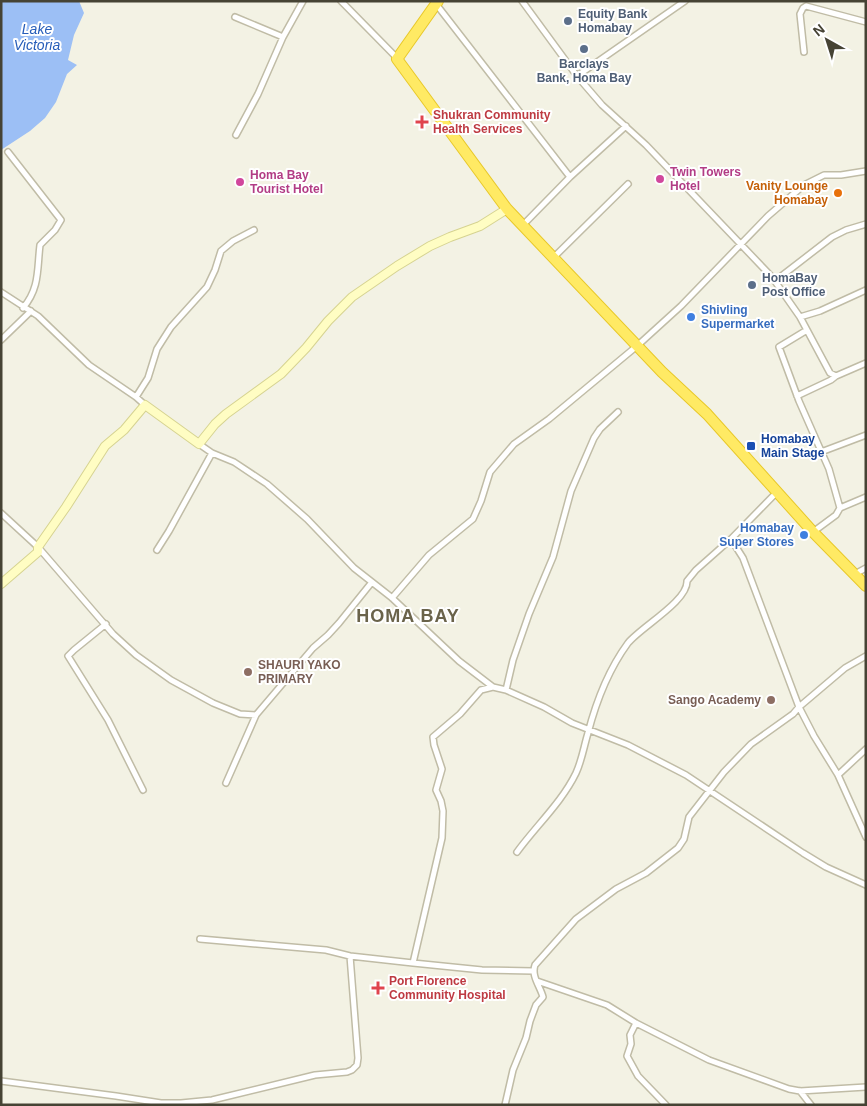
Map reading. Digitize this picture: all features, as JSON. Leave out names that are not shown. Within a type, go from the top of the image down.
[{"type":"highway","points":[[437,3],[398,58],[508,209],[662,372],[707,414],[813,532],[866,586]]},
{"type":"street","points":[[236,135],[303,1]]},
{"type":"street","points":[[342,1],[398,58]]},
{"type":"street","points":[[522,1],[577,76],[602,105],[646,145],[775,282],[800,317],[830,373],[836,376]]},
{"type":"street","points":[[577,76],[685,1]]},
{"type":"street","points":[[437,3],[570,177]]},
{"type":"street","points":[[804,52],[800,14],[806,6],[866,22]]},
{"type":"street","points":[[235,17],[284,36]]},
{"type":"street","points":[[523,225],[570,177],[626,126]]},
{"type":"street","points":[[8,152],[62,220],[40,245],[36,286],[32,298],[23,308]]},
{"type":"street","points":[[391,597],[429,555],[473,519],[490,472],[503,455],[514,444],[549,419],[637,346],[681,306],[768,216],[804,185],[824,175],[841,175],[866,171]]},
{"type":"street","points":[[554,257],[628,184]]},
{"type":"street","points":[[199,444],[226,414],[281,374],[306,348],[328,320],[352,297],[430,246],[480,226],[508,209]]},
{"type":"street","points":[[775,282],[832,237],[846,230],[866,224]]},
{"type":"street","points":[[136,396],[148,378],[157,349],[171,327],[207,287],[221,251],[233,241],[254,230]]},
{"type":"street","points":[[800,317],[820,311],[866,290]]},
{"type":"street","points":[[1,292],[23,308],[31,311],[89,365],[136,396],[145,405],[212,453],[234,462],[267,484],[307,519],[354,568],[391,597],[459,661],[492,687],[506,690],[544,707],[588,730],[635,749],[686,775],[803,853],[826,867],[866,885]]},
{"type":"street","points":[[1,340],[31,311]]},
{"type":"street","points":[[807,330],[779,347],[797,396],[828,469],[840,508]]},
{"type":"street","points":[[797,396],[866,363]]},
{"type":"street","points":[[1,584],[38,552],[38,547],[105,446],[124,430],[145,405]]},
{"type":"street","points":[[506,690],[513,660],[529,614],[553,557],[571,492],[594,438],[600,429],[618,412]]},
{"type":"street","points":[[821,452],[866,435]]},
{"type":"street","points":[[156,550],[169,531],[212,453]]},
{"type":"street","points":[[517,852],[568,788],[579,765],[588,730],[605,684],[629,643],[638,633],[679,599],[687,586],[687,581],[696,570],[731,539],[763,504],[777,492]]},
{"type":"street","points":[[813,532],[836,515],[840,508],[866,497]]},
{"type":"street","points":[[1,512],[38,547],[114,634],[136,655],[171,680],[213,704],[240,714],[256,715]]},
{"type":"street","points":[[731,539],[743,558],[799,707],[814,736],[838,774],[866,837]]},
{"type":"street","points":[[855,574],[866,568]]},
{"type":"street","points":[[226,783],[256,715],[313,648],[339,623],[372,582]]},
{"type":"street","points":[[106,624],[68,656],[108,720],[143,790]]},
{"type":"street","points":[[505,1105],[513,1070],[526,1038],[530,1021],[536,1005],[543,997],[541,987],[533,971],[535,965],[576,919],[616,889],[646,873],[678,848],[684,838],[689,817],[724,772],[751,744],[793,714],[845,668],[866,656]]},
{"type":"street","points":[[413,963],[442,838],[441,801],[436,790],[442,769],[433,737],[460,714],[481,690],[492,687]]},
{"type":"street","points":[[838,774],[866,749]]},
{"type":"street","points":[[200,939],[326,950],[350,956],[482,970],[533,971]]},
{"type":"street","points":[[1,1081],[161,1103],[182,1103],[212,1100],[315,1075],[352,1070],[357,1065],[358,1058],[350,956]]},
{"type":"street","points":[[537,981],[606,1005],[636,1023],[709,1060],[789,1089],[800,1091],[866,1087]]},
{"type":"street","points":[[636,1023],[630,1035],[631,1044],[627,1056],[638,1076],[666,1105]]},
{"type":"street","points":[[800,1091],[811,1105]]},
{"type":"water","name":"Lake Victoria","points":[[1,1],[79,1],[84,13],[74,35],[68,60],[77,65],[67,74],[56,102],[45,118],[30,131],[1,150]]},
{"type":"place","name":"Equity Bank Homabay","points":[[568,21]]},
{"type":"place","name":"Barclays Bank, Homa Bay","points":[[584,49]]},
{"type":"place","name":"Shukran Community Health Services","points":[[422,122]]},
{"type":"place","name":"Twin Towers Hotel","points":[[660,179]]},
{"type":"place","name":"Homa Bay Tourist Hotel","points":[[240,182]]},
{"type":"place","name":"Vanity Lounge Homabay","points":[[838,193]]},
{"type":"place","name":"HomaBay Post Office","points":[[752,285]]},
{"type":"place","name":"Shivling Supermarket","points":[[691,317]]},
{"type":"place","name":"Homabay Main Stage","points":[[751,446]]},
{"type":"place","name":"Homabay Super Stores","points":[[804,535]]},
{"type":"place","name":"SHAURI YAKO PRIMARY","points":[[248,672]]},
{"type":"place","name":"Sango Academy","points":[[771,700]]},
{"type":"place","name":"Port Florence Community Hospital","points":[[378,988]]},
{"type":"district","name":"HOMA BAY","points":[[408,616]]}]
